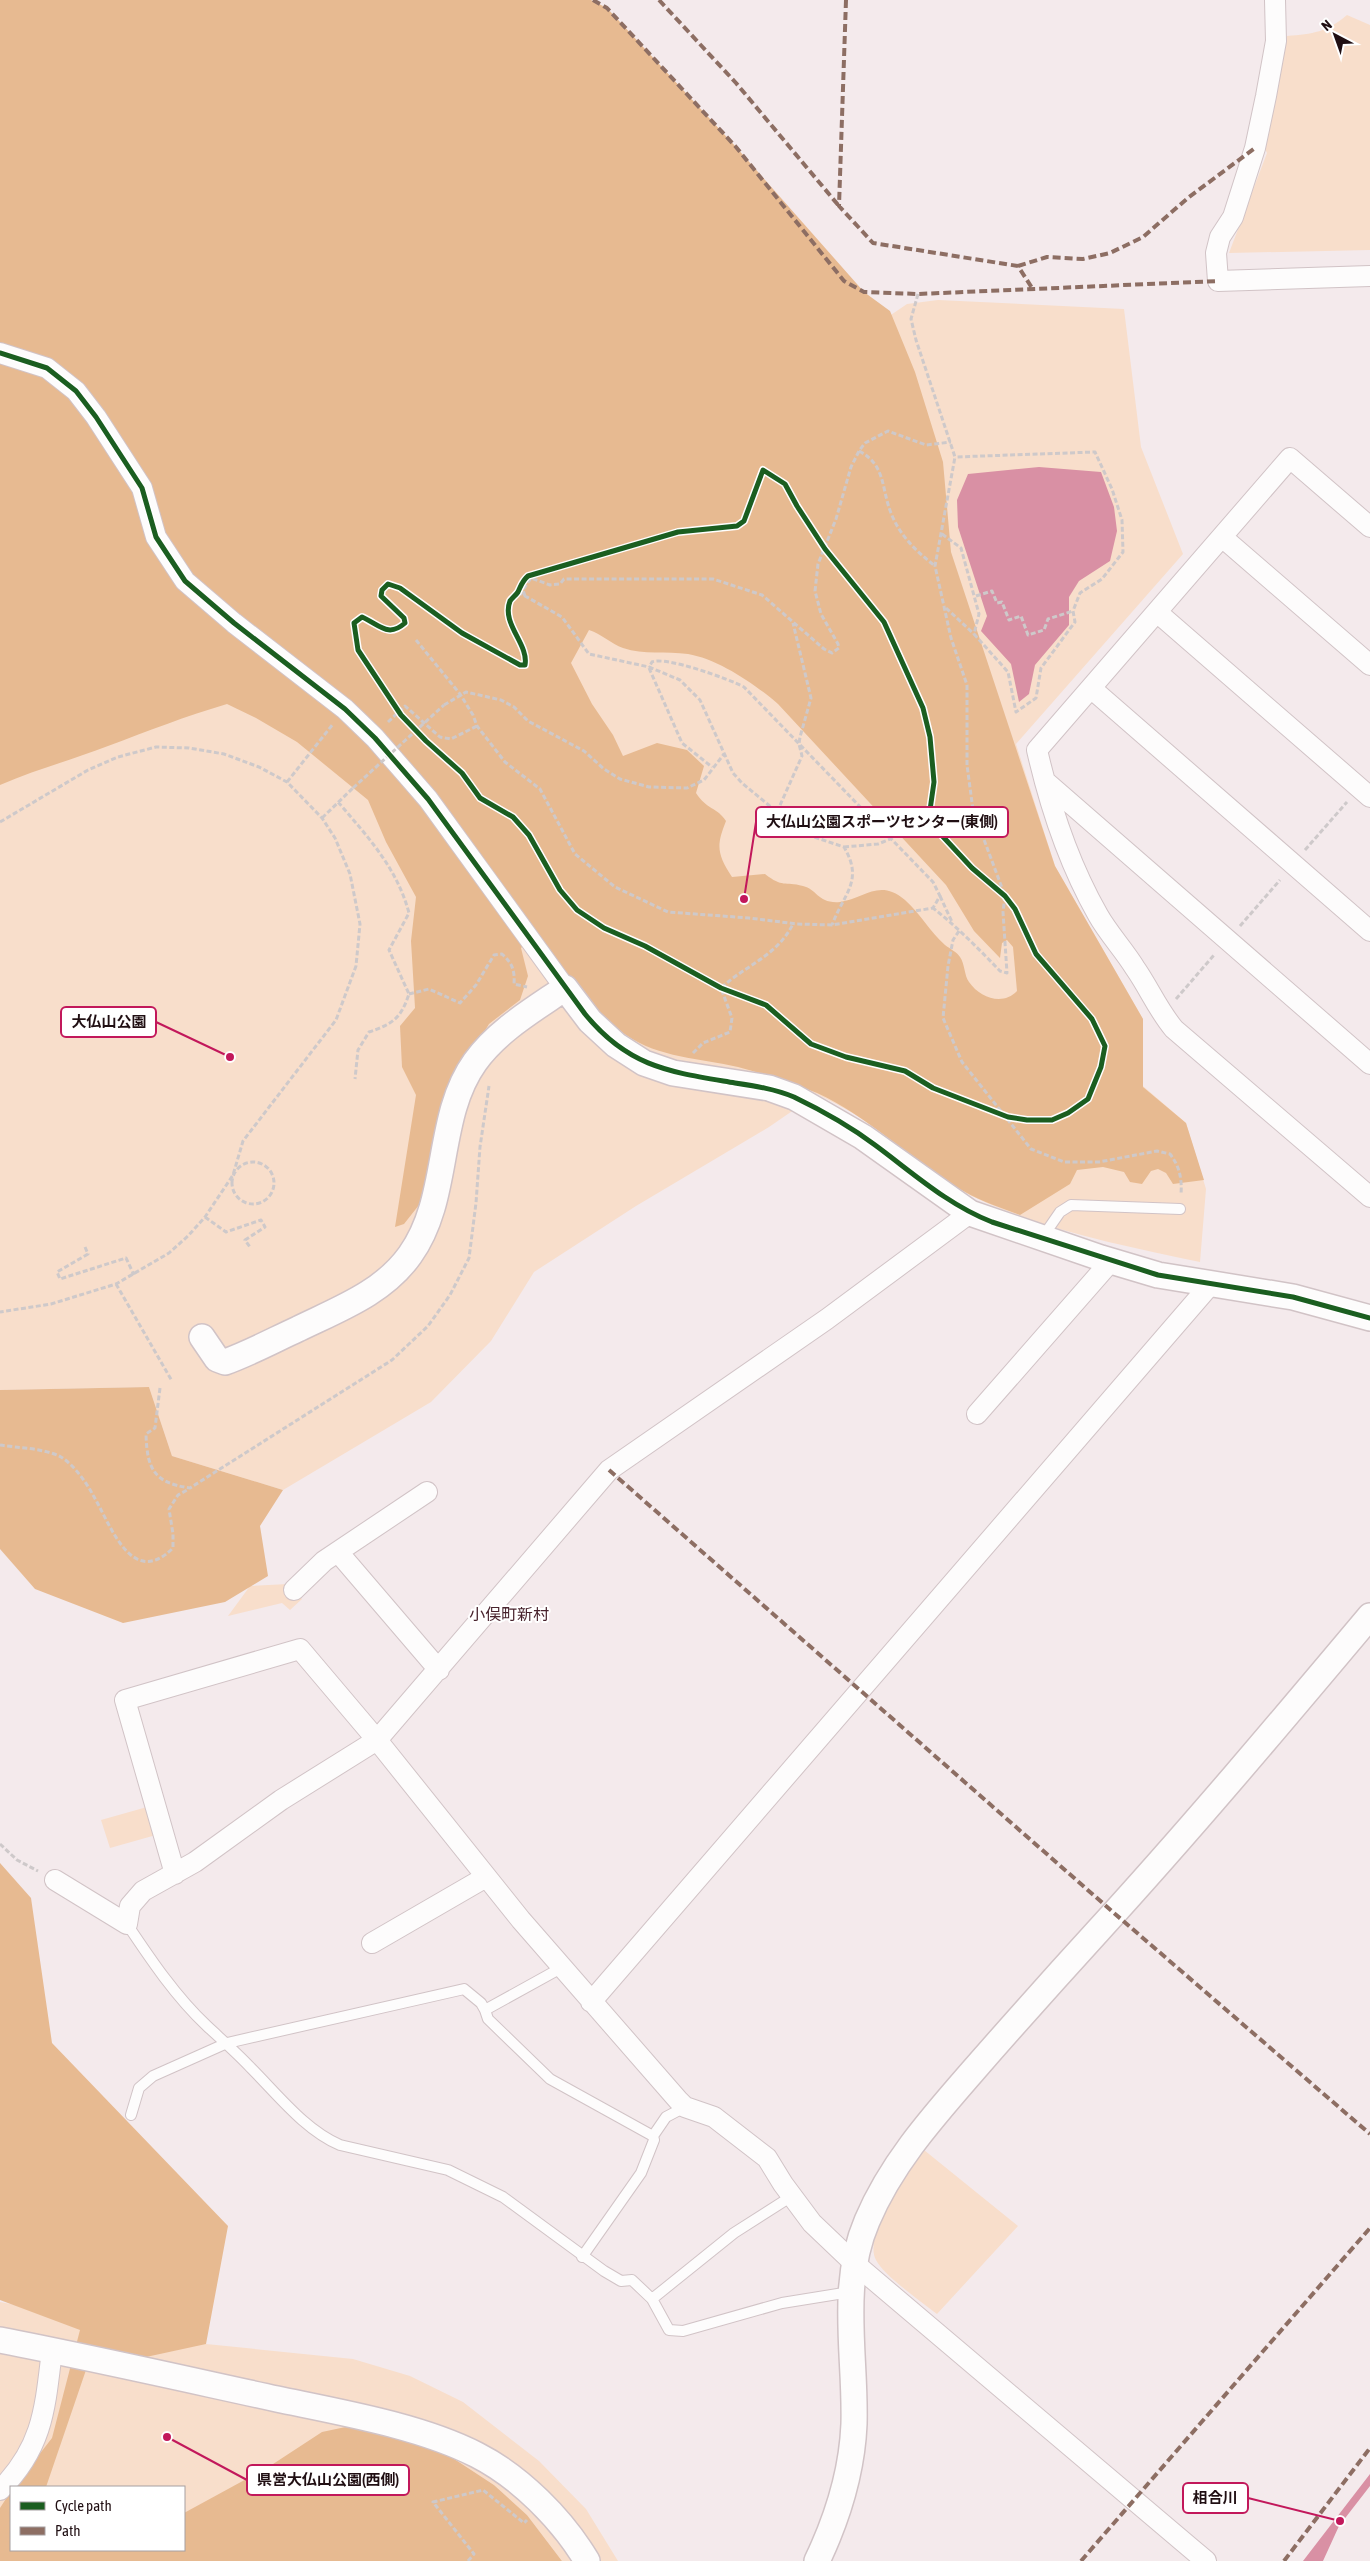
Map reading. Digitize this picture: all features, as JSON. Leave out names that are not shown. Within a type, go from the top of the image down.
[{"type":"street","points":[[1275,0],[1276,41],[1266,96],[1255,148],[1233,217],[1220,237],[1216,253],[1218,281],[1370,276]]},
{"type":"street","points":[[0,354],[47,368],[76,391],[96,417],[142,488],[156,537],[185,581],[234,623],[345,709],[375,738],[428,799],[555,995],[590,1021],[616,1045],[644,1063],[673,1073],[769,1088],[794,1097],[863,1137],[970,1214],[1158,1275],[1210,1285],[1293,1297],[1370,1318]]},
{"type":"street","points":[[1369,1194],[1174,1029],[1162,1015],[1135,968],[1098,916],[1073,865],[1044,781],[1037,750],[1158,613],[1290,458],[1370,527]]},
{"type":"street","points":[[1222,537],[1370,665]]},
{"type":"street","points":[[1158,613],[1365,793]]},
{"type":"street","points":[[1092,689],[1370,931]]},
{"type":"street","points":[[1044,781],[1370,1064]]},
{"type":"street","points":[[202,1337],[217,1359],[225,1362],[346,1306],[391,1277],[419,1242],[434,1208],[462,1084],[474,1064],[503,1032],[555,995]]},
{"type":"street","points":[[55,1880],[126,1924],[130,1906],[135,1898],[175,1874],[328,1769],[377,1740],[609,1470],[827,1319],[970,1214]]},
{"type":"street","points":[[977,1414],[1111,1261]]},
{"type":"street","points":[[591,2002],[1210,1285]]},
{"type":"street","points":[[294,1590],[324,1561],[427,1492]]},
{"type":"street","points":[[338,1552],[439,1670]]},
{"type":"street","points":[[817,2561],[829,2535],[843,2495],[851,2460],[854,2416],[850,2292],[854,2263],[860,2239],[870,2213],[887,2181],[918,2133],[1120,1906],[1370,1616]]},
{"type":"street","points":[[175,1874],[125,1700],[300,1650],[377,1740],[561,1968],[685,2107],[714,2117],[754,2146],[767,2158],[812,2223],[854,2263],[1206,2561]]},
{"type":"street","points":[[372,1943],[486,1877]]},
{"type":"street","points":[[0,2340],[338,2412],[431,2436],[477,2455],[514,2479],[561,2526],[587,2561]]},
{"type":"street","points":[[0,2490],[28,2456],[34,2445],[42,2418],[52,2350]]},
{"type":"lane","points":[[1041,1238],[1060,1212],[1071,1205],[1180,1209]]},
{"type":"lane","points":[[126,1924],[153,1964],[206,2026],[227,2043],[286,2104],[326,2139],[340,2145],[448,2170],[503,2197],[566,2242],[582,2257],[621,2281],[632,2280],[652,2299],[669,2330],[683,2331],[782,2303],[850,2292]]},
{"type":"lane","points":[[485,2010],[561,1968]]},
{"type":"lane","points":[[131,2114],[138,2088],[153,2076],[227,2043],[464,1989],[481,2003],[488,2019],[550,2079],[653,2136]]},
{"type":"lane","points":[[582,2257],[641,2173],[654,2140],[653,2136],[666,2117],[685,2107]]},
{"type":"lane","points":[[652,2299],[734,2232],[792,2196]]},
{"type":"path","points":[[412,634],[460,694],[473,715],[477,726],[505,762],[540,790],[575,854],[615,886],[668,912],[749,918],[793,924],[832,926],[933,908],[952,923],[1000,971],[1007,973],[1003,912],[1005,896],[973,810],[967,765],[967,685],[951,638],[946,607],[935,566],[955,457],[916,340],[911,319],[918,294]]},
{"type":"path","points":[[525,596],[522,590],[531,578],[550,585],[560,584],[564,579],[713,579],[762,595],[792,623],[832,653],[839,648],[822,614],[815,591],[818,564],[825,549],[851,468],[859,450],[865,443],[888,431],[926,445],[951,442]]},
{"type":"path","points":[[859,450],[872,458],[879,470],[891,514],[911,547],[935,566]]},
{"type":"path","points":[[946,607],[974,634],[1008,672],[1016,712],[1036,698],[1042,668],[1075,622],[1073,611],[1080,593],[1102,580],[1123,552],[1122,520],[1112,489],[1095,452],[955,457]]},
{"type":"path","points":[[942,534],[961,548],[980,614],[974,634]]},
{"type":"path","points":[[820,542],[831,556]]},
{"type":"path","points":[[513,597],[518,592],[523,579],[536,574]]},
{"type":"path","points":[[976,596],[992,591],[997,604],[1002,602],[1009,620],[1021,616],[1028,635],[1044,630],[1048,619],[1073,611]]},
{"type":"path","points":[[518,592],[562,617],[588,654],[649,667],[680,680],[693,691],[711,721],[733,773],[742,783],[777,812],[789,817],[805,834],[844,847],[878,844],[893,838]]},
{"type":"path","points":[[777,812],[802,756],[799,744],[811,698],[792,623]]},
{"type":"path","points":[[649,667],[652,662],[657,660],[735,682],[744,687],[893,838],[933,882],[952,923]]},
{"type":"path","points":[[649,667],[682,743],[712,767]]},
{"type":"path","points":[[322,818],[444,705],[466,692],[501,700],[514,707],[528,721],[584,751],[604,769],[620,779],[649,787],[687,788],[704,780],[712,767],[724,754]]},
{"type":"path","points":[[394,704],[400,714],[406,706],[440,737],[451,739],[477,726]]},
{"type":"path","points":[[286,782],[337,719]]},
{"type":"path","points":[[414,728],[420,735]]},
{"type":"path","points":[[0,822],[88,770],[118,757],[156,747],[189,748],[224,754],[259,767],[286,782],[322,818],[335,838],[350,874],[360,924],[356,966],[336,1020],[243,1141],[233,1175],[232,1182],[235,1195],[246,1203],[253,1204],[266,1200],[274,1188],[272,1174],[268,1168],[256,1162],[242,1164],[233,1175],[205,1217],[170,1253],[116,1284],[51,1304],[0,1312]]},
{"type":"path","points":[[1162,1015],[1293,864],[1365,793]]},
{"type":"path","points":[[338,802],[384,856],[405,898],[409,913],[389,950],[409,994],[403,1011],[389,1026],[369,1032],[358,1050],[355,1080]]},
{"type":"path","points":[[832,926],[851,886],[854,873],[844,847]]},
{"type":"path","points":[[992,885],[1010,902]]},
{"type":"path","points":[[933,908],[940,896]]},
{"type":"path","points":[[722,988],[732,978],[764,959],[786,938],[793,924]]},
{"type":"path","points":[[960,933],[953,940],[948,966],[943,1018],[962,1062],[1008,1117],[1031,1149],[1064,1162],[1099,1162],[1156,1151],[1170,1154],[1177,1162],[1182,1181],[1180,1209]]},
{"type":"path","points":[[409,994],[429,989],[460,1003],[476,985],[494,955],[502,954],[510,962],[515,972],[514,984],[555,995]]},
{"type":"path","points":[[713,983],[730,991]]},
{"type":"path","points":[[673,1073],[703,1043],[730,1032],[732,1018],[722,988]]},
{"type":"path","points":[[990,1111],[1017,1119]]},
{"type":"path","points":[[205,1217],[226,1232],[260,1220],[265,1227],[245,1240],[250,1247]]},
{"type":"path","points":[[85,1247],[88,1254],[57,1272],[60,1279],[126,1258],[134,1275]]},
{"type":"path","points":[[116,1284],[172,1381]]},
{"type":"path","points":[[146,1434],[155,1428],[160,1388]]},
{"type":"path","points":[[0,1446],[42,1452],[61,1457],[81,1476],[93,1494],[113,1535],[138,1560],[151,1562],[164,1558],[173,1548],[169,1508],[178,1495],[190,1488]]},
{"type":"path","points":[[0,1844],[17,1860],[55,1880]]},
{"type":"path","points":[[468,2561],[474,2554],[432,2502],[483,2490],[524,2523]]},
{"type":"shaded area","points":[[0,0],[591,0],[607,8],[736,147],[864,292],[890,311],[915,372],[943,462],[951,552],[1055,866],[1143,1019],[1143,1087],[1186,1123],[1204,1180],[1173,1184],[1166,1173],[1158,1169],[1151,1171],[1142,1184],[1130,1182],[1124,1172],[1103,1167],[1077,1170],[1070,1184],[1020,1215],[1003,1209],[963,1191],[937,1175],[853,1113],[817,1093],[738,1067],[666,1053],[639,1043],[600,1014],[577,988],[536,933],[521,948],[528,976],[520,1000],[489,1024],[452,1085],[419,1205],[404,1224],[395,1227],[416,1095],[402,1067],[400,1026],[415,1008],[411,941],[416,897],[386,842],[368,800],[297,742],[256,718],[227,704],[0,785]],"holes":[[[589,630],[619,646],[631,650],[688,654],[711,661],[736,673],[778,704],[946,885],[974,931],[1000,958],[1002,943],[1007,940],[1013,947],[1017,991],[1011,996],[999,999],[985,996],[974,988],[967,979],[959,955],[945,945],[910,905],[896,894],[879,890],[849,900],[833,902],[822,899],[808,888],[780,883],[765,874],[732,877],[723,862],[720,850],[721,837],[726,821],[723,816],[704,803],[696,793],[704,766],[687,750],[657,743],[623,756],[613,735],[592,704],[571,663]]]},
{"type":"shaded area","points":[[1347,15],[1370,25],[1370,250],[1229,253],[1267,153],[1262,142],[1287,36],[1326,29]]},
{"type":"shaded area","points":[[938,300],[1124,309],[1141,447],[1183,554],[1016,744],[1055,866],[1143,1019],[1143,1086],[1186,1123],[1206,1189],[1200,1262],[1059,1229],[978,1199],[935,1174],[863,1120],[817,1094],[769,1127],[636,1206],[534,1272],[491,1341],[431,1402],[283,1490],[172,1456],[149,1387],[0,1390],[0,751],[882,321],[907,304]]},
{"type":"shaded area","points":[[1039,467],[1101,472],[1114,507],[1117,531],[1110,561],[1079,581],[1069,597],[1069,625],[1035,665],[1029,694],[1019,702],[1011,664],[981,631],[987,616],[958,527],[957,500],[968,474]]},
{"type":"shaded area","points":[[149,1387],[172,1456],[283,1490],[260,1526],[268,1576],[225,1602],[123,1623],[35,1589],[0,1549],[0,1390]]},
{"type":"shaded area","points":[[288,1584],[302,1599],[290,1610],[282,1603],[228,1616],[250,1586]]},
{"type":"shaded area","points":[[147,1807],[156,1835],[110,1848],[101,1820]]},
{"type":"shaded area","points":[[0,1863],[31,1898],[52,2043],[228,2226],[206,2344],[86,2370],[46,2486],[15,2486],[52,2438],[80,2330],[0,2300]]},
{"type":"shaded area","points":[[924,2150],[1018,2226],[937,2314],[887,2274],[876,2260],[873,2249],[875,2235],[889,2204]]},
{"type":"shaded area","points":[[0,2302],[113,2323],[206,2344],[353,2359],[410,2376],[463,2402],[539,2461],[586,2509],[618,2561],[562,2561],[527,2515],[494,2485],[439,2449],[185,2521],[185,2486],[10,2486],[10,2551],[0,2561]]},
{"type":"shaded area","points":[[355,2425],[439,2449],[494,2485],[527,2515],[562,2561],[0,2561],[0,2508],[10,2493],[10,2551],[185,2551],[185,2512],[270,2466],[322,2432]]},
{"type":"shaded area","points":[[1370,2474],[1370,2486],[1339,2526],[1323,2561],[1303,2561]]},
{"type":"marked path","points":[[593,0],[607,8],[736,147],[844,281],[864,292],[918,294],[1218,281]]},
{"type":"marked path","points":[[659,0],[736,83],[839,206]]},
{"type":"marked path","points":[[846,0],[839,206],[873,243],[1018,266],[1032,288]]},
{"type":"marked path","points":[[1018,266],[1047,257],[1083,259],[1110,253],[1143,237],[1189,197],[1255,148]]},
{"type":"marked path","points":[[609,1470],[1114,1913],[1370,2134]]},
{"type":"marked path","points":[[1081,2561],[1370,2228]]},
{"type":"marked path","points":[[1284,2561],[1370,2448]]},
{"type":"cycle path","points":[[0,353],[47,368],[76,391],[96,417],[142,488],[156,537],[185,581],[234,623],[345,709],[375,738],[428,799],[585,1014],[601,1032],[618,1046],[635,1057],[671,1071],[765,1088],[794,1097],[856,1132],[960,1207],[992,1222],[1158,1275],[1293,1297],[1370,1318]]},
{"type":"cycle path","points":[[763,470],[785,484],[825,549],[884,622],[923,708],[930,737],[934,782],[930,810],[934,827],[972,868],[1005,896],[1015,909],[1036,954],[1092,1019],[1105,1046],[1101,1067],[1088,1099],[1068,1113],[1052,1120],[1027,1120],[1008,1117],[933,1088],[905,1071],[846,1057],[811,1044],[766,1005],[721,988],[645,946],[604,928],[577,910],[560,890],[529,835],[513,817],[480,798],[462,773],[426,741],[401,715],[358,650],[354,623],[362,617],[389,630],[394,630],[405,623],[404,618],[381,596],[382,590],[388,584],[400,588],[462,633],[520,665],[525,665],[523,649],[512,626],[508,609],[510,601],[528,576],[678,532],[737,526],[744,521],[763,470]]},
{"type":"place","name":"大仏山公園スポーツセンター(東側)","points":[[744,899]]},
{"type":"place","name":"大仏山公園","points":[[230,1057]]},
{"type":"place","name":"県営大仏山公園(西側)","points":[[167,2437]]},
{"type":"place","name":"相合川","points":[[1340,2521]]},
{"type":"district","name":"小俣町新村","points":[[509,1614]]}]
